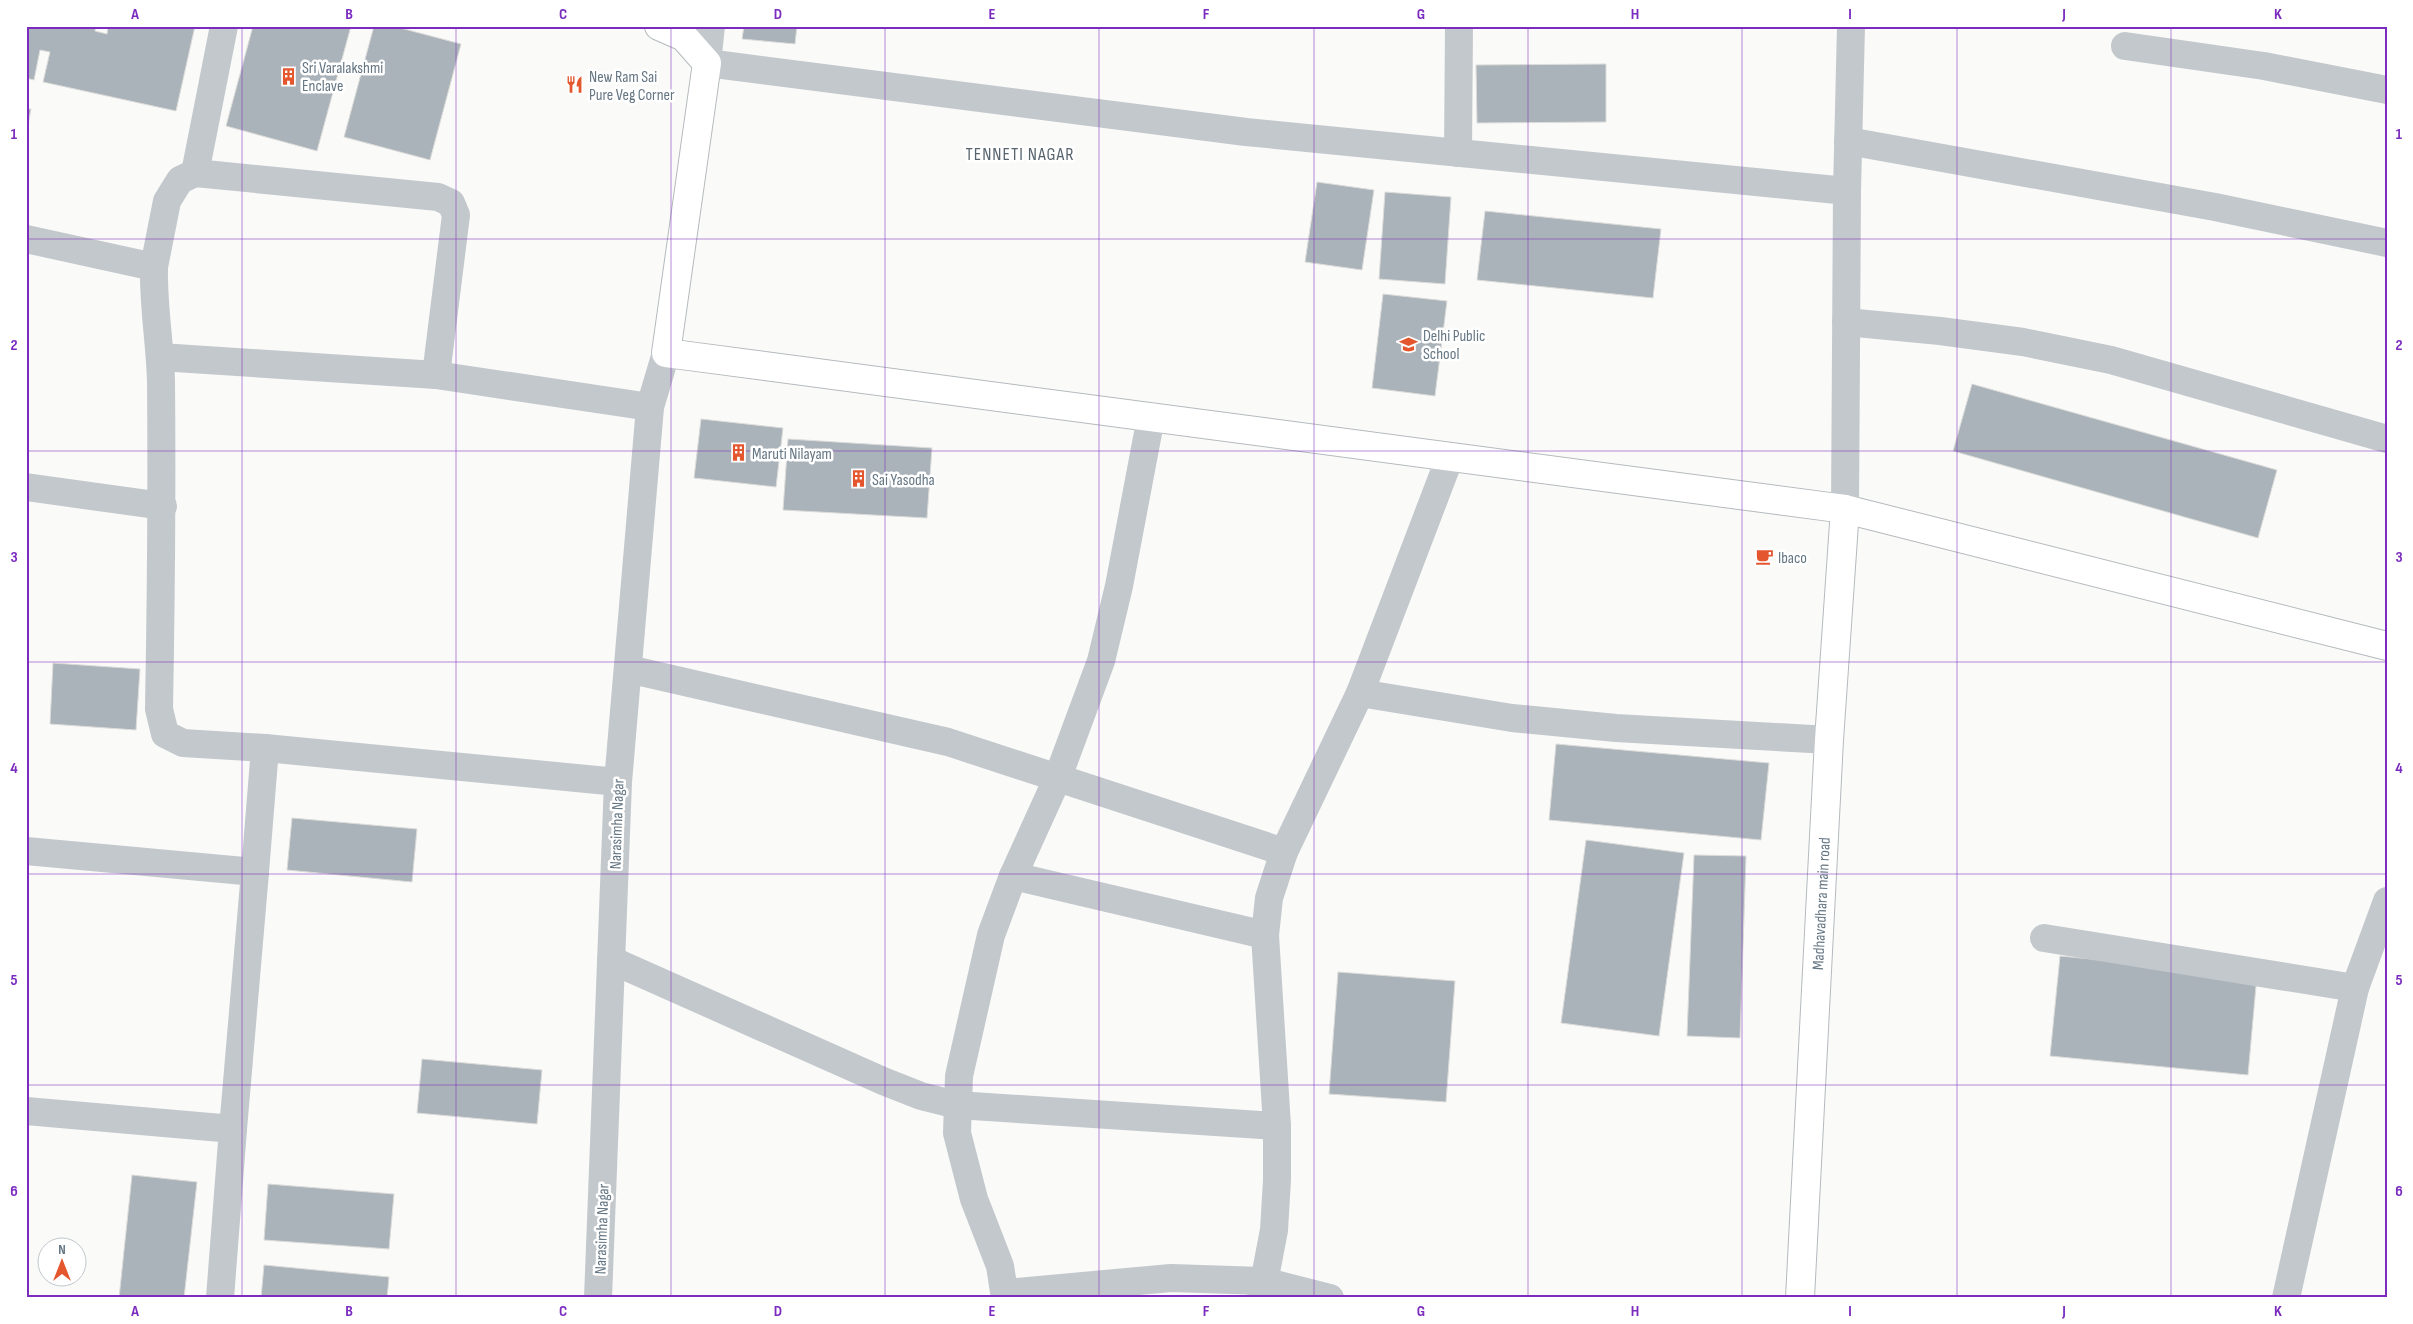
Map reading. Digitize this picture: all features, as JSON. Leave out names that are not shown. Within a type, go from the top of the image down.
[{"type":"main road","points":[[659,26],[684,37],[708,63],[666,354],[1845,509],[2387,646]]},
{"type":"main road","name":"Madhavadhara main road","points":[[1800,1298],[1829,740],[1845,509]]},
{"type":"street","points":[[195,173],[224,26]]},
{"type":"street","points":[[711,26],[708,63],[1246,132],[1847,191]]},
{"type":"street","points":[[1458,153],[1459,26]]},
{"type":"street","points":[[1845,509],[1847,191],[1851,26]]},
{"type":"street","points":[[2125,46],[2264,66],[2387,90]]},
{"type":"street","points":[[1848,141],[2215,207],[2387,243]]},
{"type":"street","points":[[436,375],[456,215],[450,203],[438,197],[424,195],[195,173],[180,180],[166,201],[154,267],[153,302],[160,357],[163,506],[160,709],[165,734],[183,743],[266,748],[618,782]]},
{"type":"street","points":[[26,239],[154,267]]},
{"type":"street","points":[[1846,322],[1940,331],[2014,341],[2111,360],[2387,439]]},
{"type":"street","name":"Narasimha Nagar","points":[[598,1298],[618,782],[650,407],[666,354]]},
{"type":"street","points":[[160,357],[436,375],[650,407]]},
{"type":"street","points":[[1152,417],[1119,586],[1101,661],[1058,776],[1013,876],[992,936],[972,1012],[959,1076],[957,1133],[974,1199],[1000,1266],[1005,1296],[1171,1278],[1330,1298]]},
{"type":"street","points":[[1262,1290],[1274,1230],[1277,1180],[1277,1126],[1265,936],[1269,898],[1284,852],[1360,693],[1450,457]]},
{"type":"street","points":[[26,487],[163,506]]},
{"type":"street","points":[[628,669],[948,742],[1058,776],[1284,852]]},
{"type":"street","points":[[1360,693],[1512,718],[1616,728],[1829,740]]},
{"type":"street","points":[[220,1298],[266,748]]},
{"type":"street","points":[[26,851],[255,872]]},
{"type":"street","points":[[1013,876],[1265,936]]},
{"type":"street","points":[[2286,1298],[2355,988],[2387,901]]},
{"type":"street","points":[[2044,938],[2355,988]]},
{"type":"street","points":[[611,960],[883,1081],[921,1096],[957,1105],[1277,1126]]},
{"type":"street","points":[[26,1112],[233,1129]]},
{"type":"building","points":[[26,26],[96,26],[95,31],[107,34],[108,26],[195,26],[176,111],[43,82],[50,52],[40,50],[34,80],[26,78]]},
{"type":"building","name":"Sri Varalakshmi Enclave","points":[[253,26],[351,26],[317,151],[226,126]]},
{"type":"building","points":[[374,26],[393,26],[461,44],[430,160],[344,137]]},
{"type":"building","points":[[744,26],[797,26],[795,44],[742,39]]},
{"type":"building","points":[[1606,64],[1606,122],[1477,123],[1476,65]]},
{"type":"building","points":[[26,109],[31,109],[26,136]]},
{"type":"building","points":[[1317,182],[1374,190],[1362,270],[1305,262]]},
{"type":"building","points":[[1385,192],[1451,197],[1445,284],[1379,279]]},
{"type":"building","points":[[1485,211],[1661,229],[1653,298],[1477,280]]},
{"type":"building","name":"Delhi Public School","points":[[1383,294],[1447,301],[1435,396],[1372,388]]},
{"type":"building","points":[[1972,384],[2277,470],[2258,538],[1953,451]]},
{"type":"building","name":"Maruti Nilayam","points":[[701,419],[783,428],[776,487],[694,478]]},
{"type":"building","name":"Sai Yasodha","points":[[788,439],[932,448],[927,518],[783,510]]},
{"type":"building","points":[[53,663],[140,669],[136,730],[50,724]]},
{"type":"building","points":[[1556,744],[1769,763],[1761,840],[1549,820]]},
{"type":"building","points":[[292,818],[417,829],[412,882],[287,870]]},
{"type":"building","points":[[1586,840],[1684,853],[1659,1036],[1561,1023]]},
{"type":"building","points":[[1694,855],[1746,856],[1740,1038],[1687,1036]]},
{"type":"building","points":[[2060,956],[2257,975],[2248,1075],[2050,1056]]},
{"type":"building","points":[[1338,972],[1455,981],[1446,1102],[1329,1094]]},
{"type":"building","points":[[422,1059],[542,1070],[537,1124],[417,1113]]},
{"type":"building","points":[[132,1175],[197,1182],[184,1298],[119,1298]]},
{"type":"building","points":[[268,1184],[394,1194],[389,1249],[264,1240]]},
{"type":"building","points":[[264,1265],[389,1277],[387,1298],[261,1298]]},
{"type":"place","name":"Sri Varalakshmi Enclave","points":[[288,76]]},
{"type":"place","name":"New Ram Sai Pure Veg Corner","points":[[575,85]]},
{"type":"place","name":"Delhi Public School","points":[[1409,344]]},
{"type":"place","name":"Maruti Nilayam","points":[[738,453]]},
{"type":"place","name":"Sai Yasodha","points":[[858,479]]},
{"type":"place","name":"Ibaco","points":[[1764,557]]},
{"type":"district","name":"TENNETI NAGAR","points":[[1020,154]]}]
